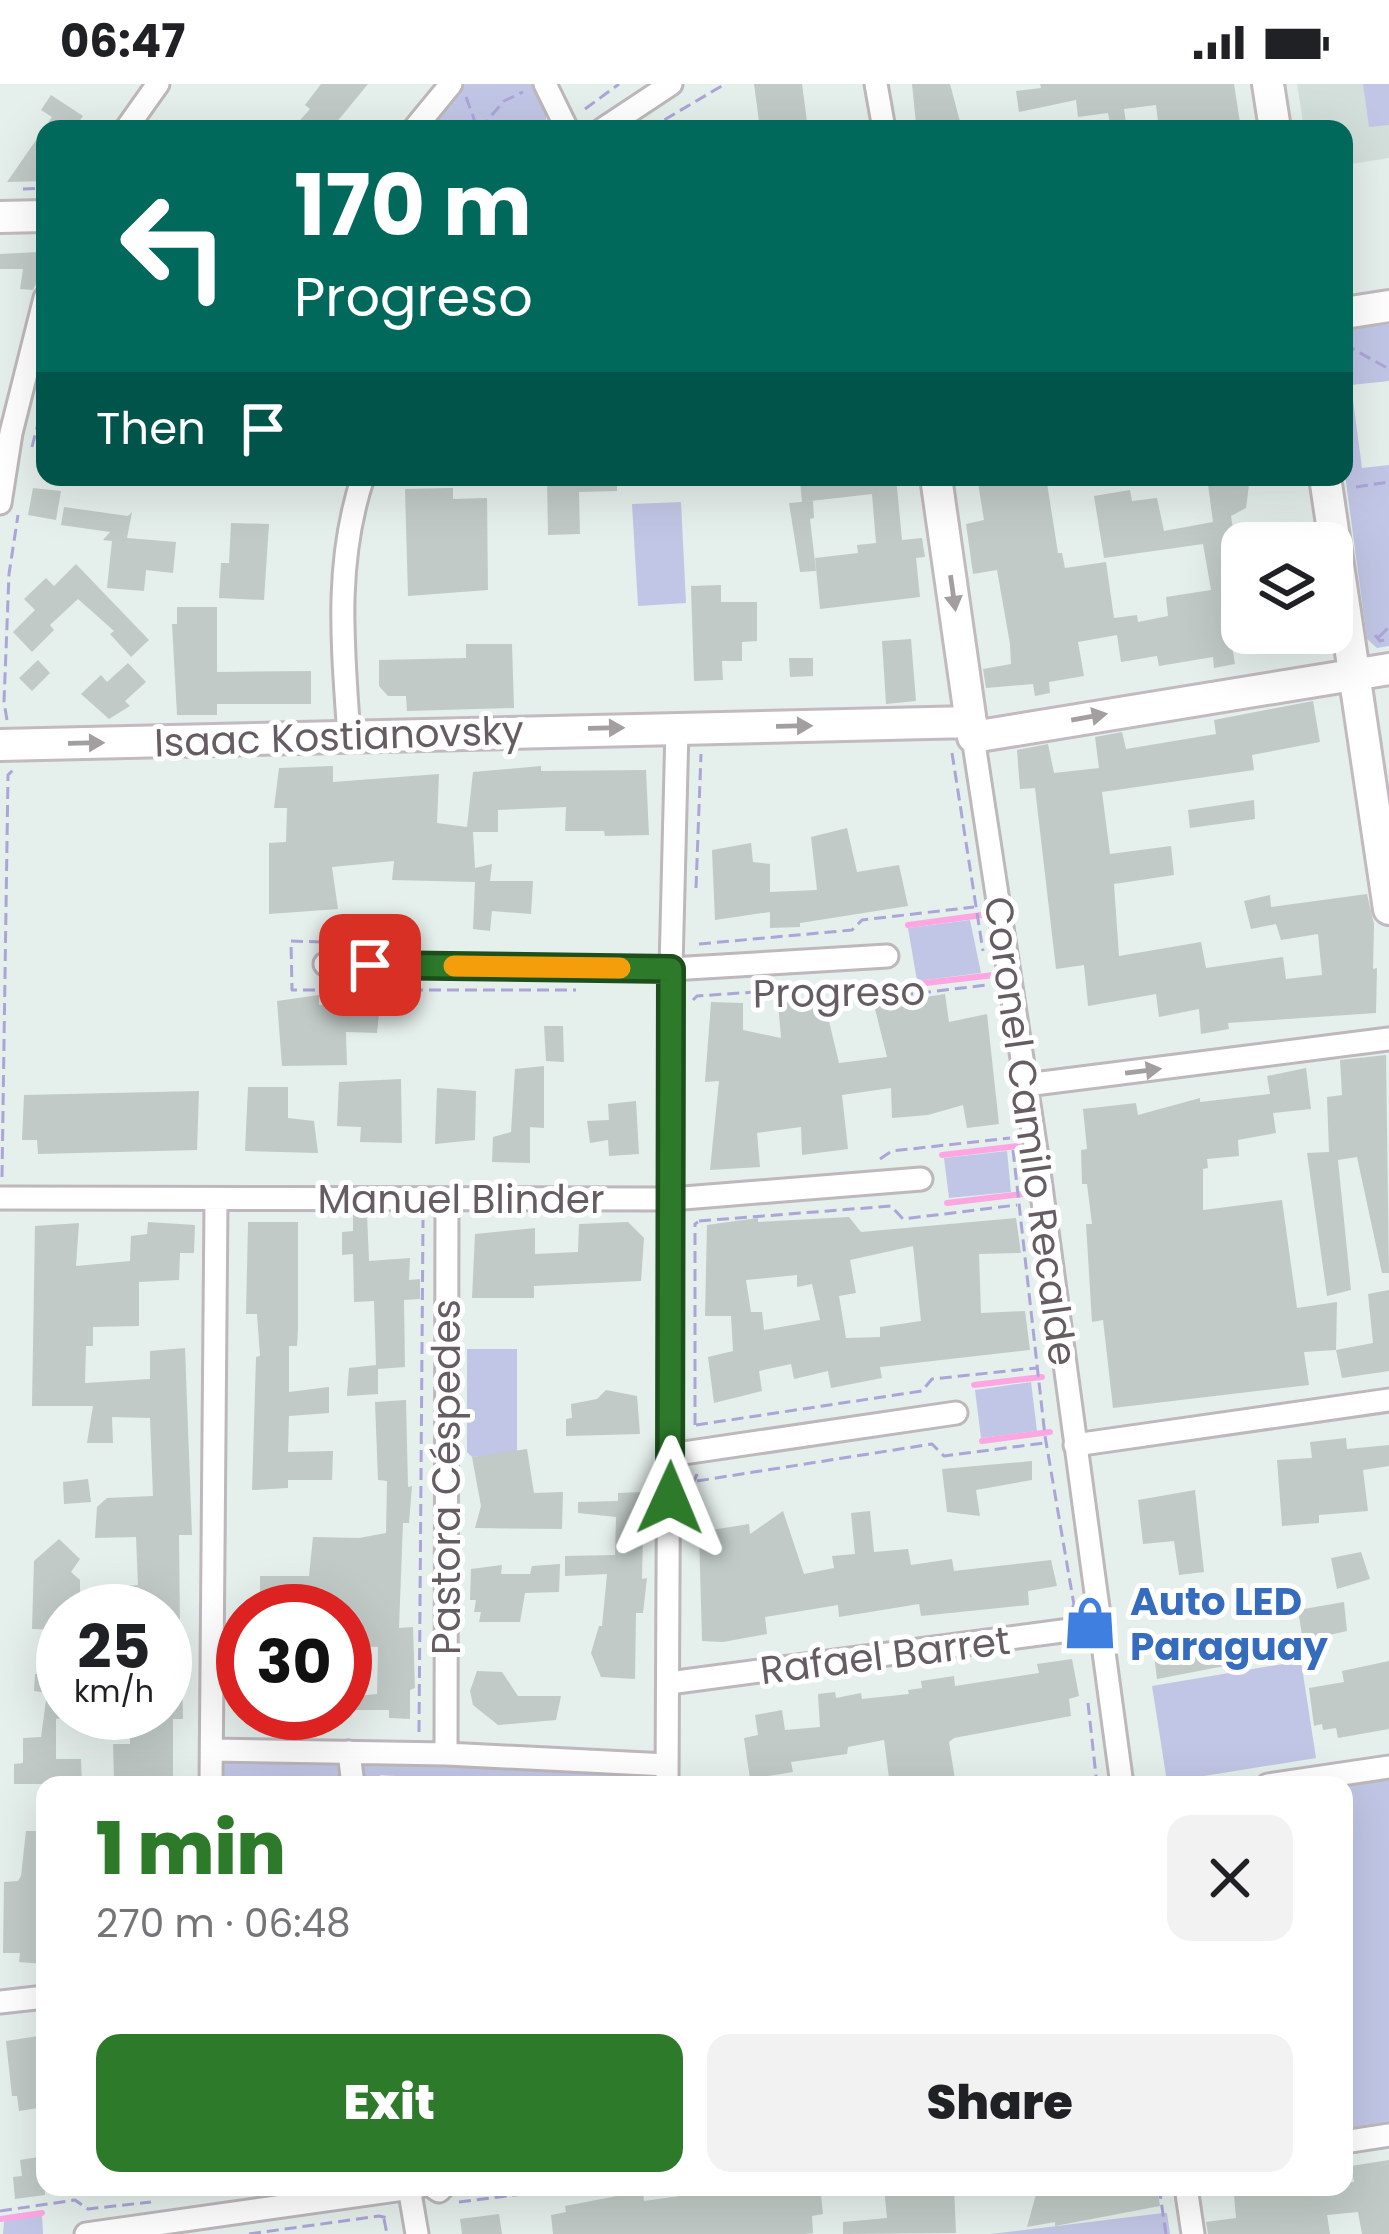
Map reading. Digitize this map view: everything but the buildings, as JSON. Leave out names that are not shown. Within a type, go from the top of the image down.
[{"type":"street","points":[[132,120],[158,84]]},
{"type":"street","points":[[545,84],[563,120]]},
{"type":"street","points":[[592,117],[671,84]]},
{"type":"street","points":[[876,84],[882,120]]},
{"type":"street","points":[[1268,84],[1274,120]]},
{"type":"street","points":[[424,120],[458,88]]},
{"type":"street","points":[[0,217],[36,216]]},
{"type":"street","points":[[1353,312],[1389,306]]},
{"type":"street","points":[[10,504],[11,433],[36,334]]},
{"type":"street","points":[[350,737],[340,586],[360,486]]},
{"type":"street","name":"Coronel Camilo Recalde","points":[[937,486],[965,737],[1027,1085],[1121,1776]]},
{"type":"street","points":[[1340,486],[1351,674],[1389,909]]},
{"type":"street","points":[[965,737],[1389,669]]},
{"type":"street","points":[[212,1750],[446,1754],[667,1775],[671,969],[677,728]]},
{"type":"street","name":"Isaac Kostianovsky","points":[[9,746],[677,728],[965,737]]},
{"type":"street","name":"Progreso","points":[[325,964],[671,969],[887,956]]},
{"type":"street","points":[[1027,1085],[1389,1039]]},
{"type":"street","name":"Manuel Blinder","points":[[0,1198],[671,1199],[921,1179]]},
{"type":"street","name":"Pastora Céspedes","points":[[446,1199],[446,1754]]},
{"type":"street","points":[[211,1776],[216,1201]]},
{"type":"street","points":[[1075,1445],[1389,1400]]},
{"type":"street","points":[[670,1456],[956,1413]]},
{"type":"street","name":"Rafael Barret","points":[[669,1683],[1100,1626]]},
{"type":"street","points":[[349,1752],[352,1776]]},
{"type":"street","points":[[1328,1776],[1389,1767]]},
{"type":"street","points":[[0,2002],[36,1998]]},
{"type":"street","points":[[1353,2141],[1389,2135]]},
{"type":"street","points":[[86,2234],[355,2196]]},
{"type":"street","points":[[413,2196],[417,2234]]},
{"type":"street","points":[[1187,2196],[1193,2234]]},
{"type":"path","points":[[592,117],[619,84]]},
{"type":"path","points":[[664,120],[725,84]]},
{"type":"path","points":[[458,88],[474,120]]},
{"type":"path","points":[[487,120],[504,101],[523,92]]},
{"type":"path","points":[[1353,349],[1389,368]]},
{"type":"path","points":[[28,461],[36,431]]},
{"type":"path","points":[[1353,482],[1389,482]]},
{"type":"path","points":[[1,1176],[10,504]]},
{"type":"path","points":[[1378,638],[1389,627]]},
{"type":"path","name":"Coronel Camilo Recalde","points":[[965,737],[974,907],[983,955]]},
{"type":"path","points":[[696,892],[701,752]]},
{"type":"path","name":"Progreso","points":[[694,939],[698,944],[852,930],[862,920],[974,907]]},
{"type":"path","name":"Progreso","points":[[692,1002],[697,993],[855,985],[870,999],[989,985]]},
{"type":"path","points":[[292,990],[573,990]]},
{"type":"path","points":[[892,1151],[1012,1138]]},
{"type":"path","name":"Coronel Camilo Recalde","points":[[1013,1150],[1046,1443],[1074,1605]]},
{"type":"path","points":[[1019,1205],[903,1219],[892,1206],[694,1224],[692,1423],[696,1428],[922,1390],[932,1379],[1037,1368]]},
{"type":"path","name":"Pastora Céspedes","points":[[416,1741],[420,1217]]},
{"type":"path","points":[[697,1478],[932,1444],[944,1456],[1046,1443]]},
{"type":"path","points":[[1087,1696],[1095,1776]]},
{"type":"path","points":[[1160,2196],[1166,2234]]},
{"type":"path","points":[[0,2211],[75,2200],[88,2209],[159,2201]]},
{"type":"path","points":[[249,2234],[379,2216],[386,2218],[387,2234]]},
{"type":"shaded area","points":[[465,84],[533,84],[547,109],[546,120],[435,120]]},
{"type":"shaded area","points":[[1297,84],[1389,84],[1389,158],[1353,164],[1353,120],[1303,120]]},
{"type":"shaded area","points":[[1363,84],[1389,84],[1389,125],[1369,127]]},
{"type":"shaded area","points":[[1389,323],[1389,381],[1353,385],[1353,329]]},
{"type":"shaded area","points":[[1353,400],[1362,468],[1389,465],[1389,646],[1377,648],[1367,639],[1347,486],[1353,486]]},
{"type":"shaded area","points":[[681,502],[686,603],[638,606],[632,504]]},
{"type":"shaded area","points":[[970,920],[981,973],[917,981],[908,928]]},
{"type":"shaded area","points":[[1007,1151],[1011,1192],[949,1198],[944,1158]]},
{"type":"shaded area","points":[[467,1349],[517,1349],[517,1452],[472,1457],[467,1452]]},
{"type":"shaded area","points":[[1031,1382],[1037,1431],[981,1438],[975,1390]]},
{"type":"shaded area","points":[[1301,1661],[1316,1758],[1204,1776],[1166,1776],[1152,1686]]},
{"type":"shaded area","points":[[220,1758],[336,1761],[340,1776],[218,1776]]},
{"type":"shaded area","points":[[367,1760],[651,1776],[364,1776],[362,1766]]},
{"type":"shaded area","points":[[1389,1774],[1389,2128],[1353,2134],[1353,1780]]},
{"type":"shaded area","points":[[1163,2213],[1167,2213],[1170,2234],[991,2234]]},
{"type":"shaded area","points":[[42,2215],[43,2234],[3,2234],[4,2221]]},
{"type":"waterway","points":[[908,925],[982,915]]},
{"type":"waterway","points":[[917,984],[994,975]]},
{"type":"waterway","points":[[942,1155],[1018,1146]]},
{"type":"waterway","points":[[947,1203],[1023,1194]]},
{"type":"waterway","points":[[974,1385],[1042,1377]]},
{"type":"waterway","points":[[982,1441],[1050,1432]]},
{"type":"waterway","points":[[0,2219],[42,2213]]},
{"type":"slow traffic","points":[[454,966],[620,968]]},
{"type":"place","name":"Auto LED Paraguay","points":[[1090,1623]]},
{"type":"route","points":[[370,965],[671,969],[670,1498]]}]
